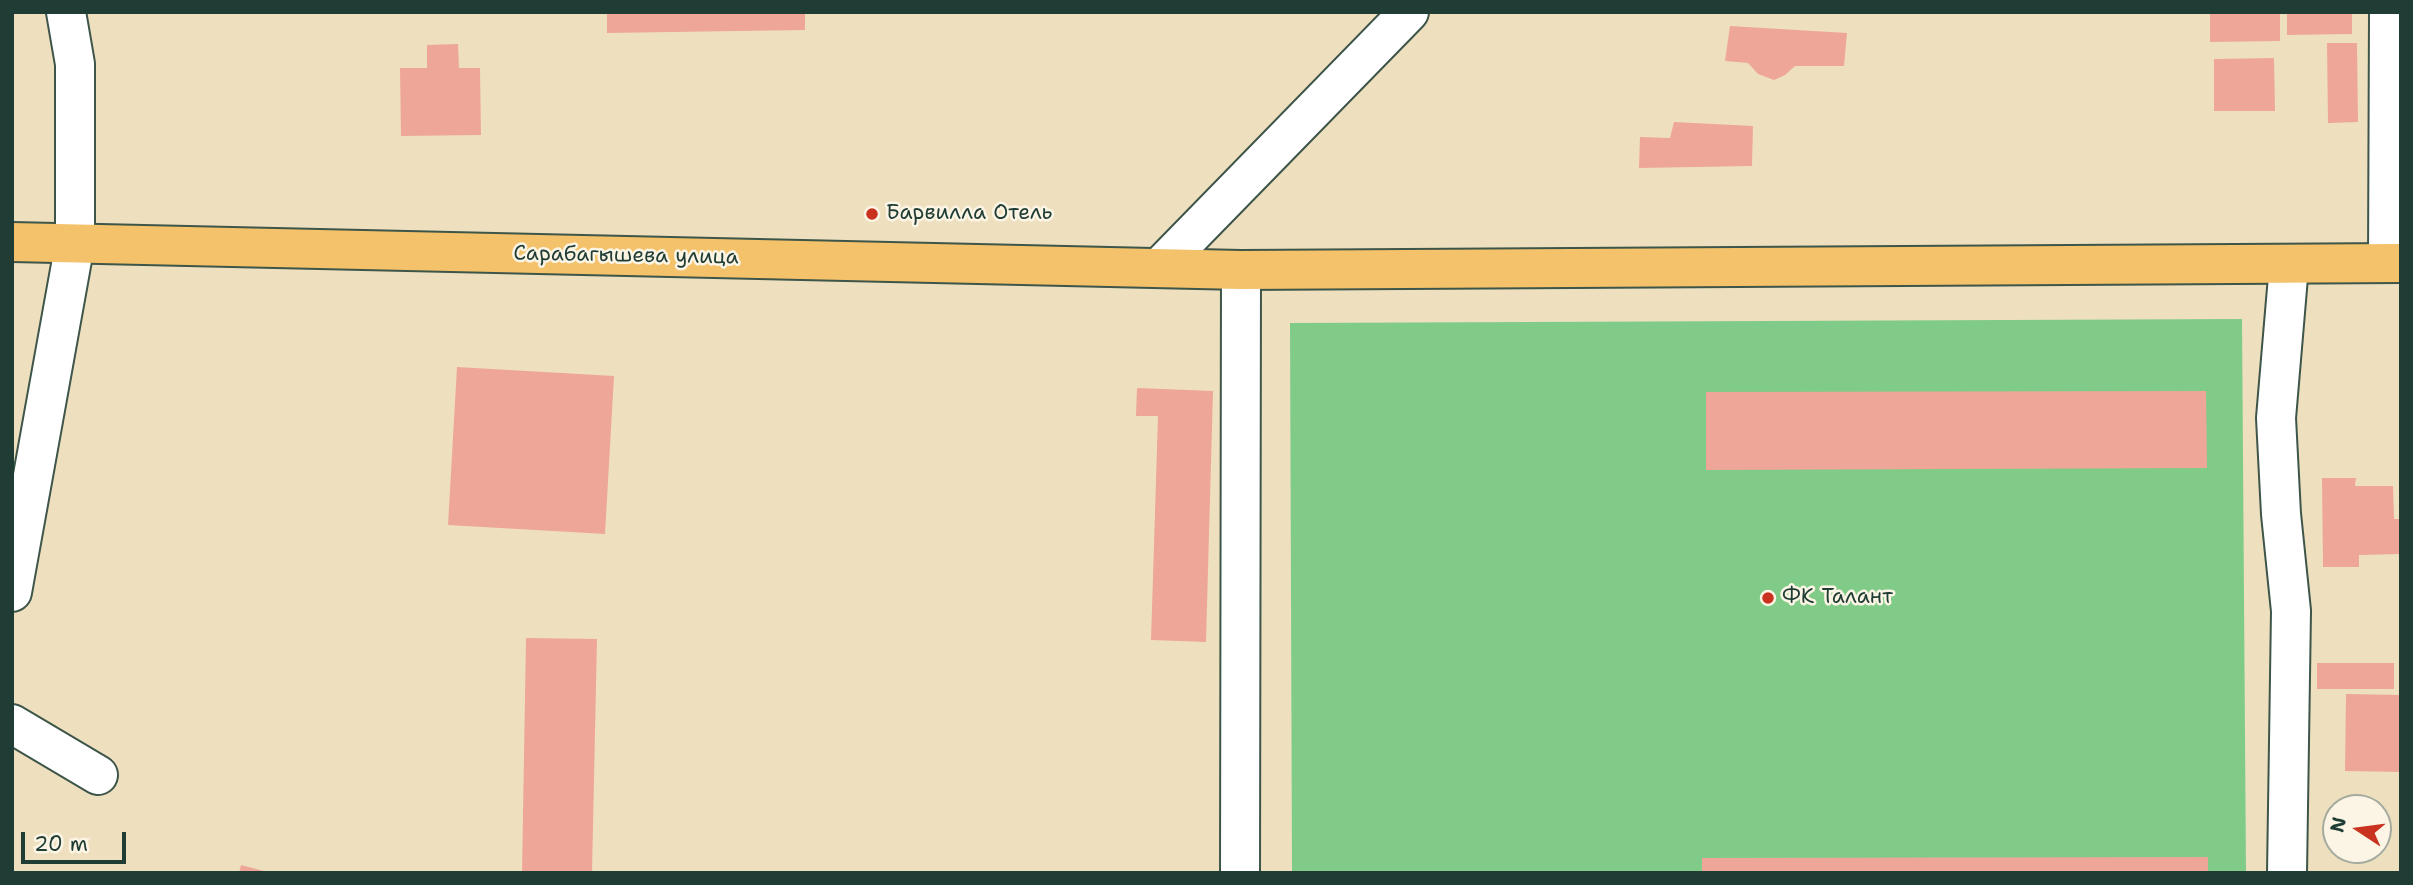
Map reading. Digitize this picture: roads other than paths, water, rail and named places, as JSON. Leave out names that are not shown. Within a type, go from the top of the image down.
[{"type":"main road","name":"Сарабагышева улица","points":[[12,242],[1241,270],[2394,263]]},
{"type":"street","points":[[12,592],[75,243],[75,64],[66,12]]},
{"type":"street","points":[[1159,268],[1409,12]]},
{"type":"street","points":[[2389,12],[2394,263]]},
{"type":"street","points":[[2287,873],[2291,611],[2281,514],[2276,418],[2289,265]]},
{"type":"street","points":[[1240,873],[1241,270]]},
{"type":"street","points":[[12,724],[98,775]]},
{"type":"place","name":"Барвилла Отель","points":[[872,214]]},
{"type":"place","name":"ФК Талант","points":[[1768,598]]}]
